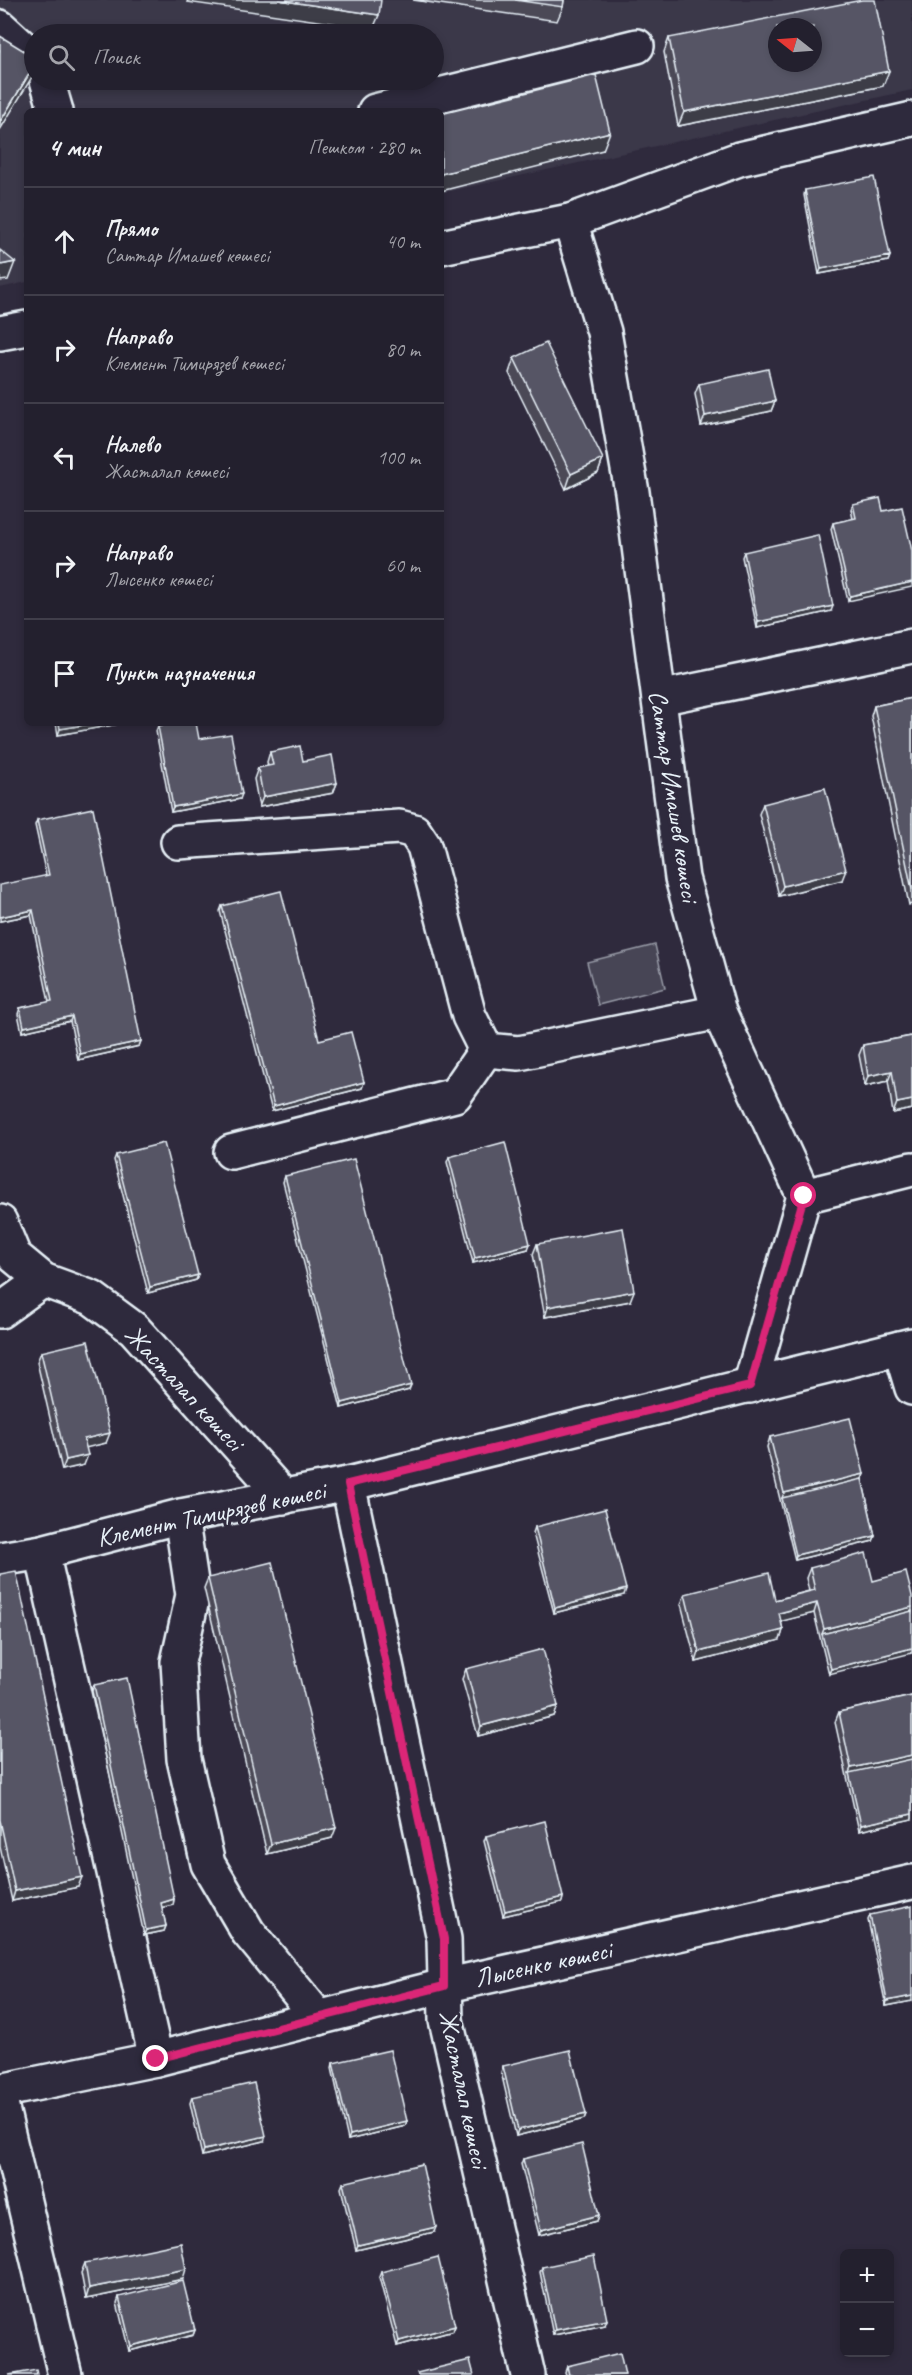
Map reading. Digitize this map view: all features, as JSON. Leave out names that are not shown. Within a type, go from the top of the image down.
[{"type":"street","points":[[0,27],[24,49]]},
{"type":"street","points":[[387,108],[637,46]]},
{"type":"street","points":[[50,90],[55,108]]},
{"type":"street","points":[[444,246],[570,221],[739,159],[912,119]]},
{"type":"street","name":"Саттар Имашев көшесі","points":[[570,221],[604,332],[632,492],[682,878],[719,1012],[804,1196]]},
{"type":"street","points":[[0,333],[24,329]]},
{"type":"street","points":[[659,698],[912,646]]},
{"type":"street","points":[[178,842],[399,827],[414,831],[424,846],[470,1016],[486,1050]]},
{"type":"street","points":[[486,1050],[519,1053],[719,1012]]},
{"type":"street","points":[[231,1152],[455,1095],[486,1050]]},
{"type":"street","points":[[750,1386],[804,1196],[912,1169]]},
{"type":"street","name":"Жасталап көшесі","points":[[0,1222],[14,1256],[43,1280],[92,1298],[134,1329],[284,1497]]},
{"type":"street","points":[[0,1311],[43,1280]]},
{"type":"street","points":[[906,1347],[912,1388]]},
{"type":"street","name":"Клемент Тимирязев көшесі","points":[[0,1559],[42,1552],[181,1516],[348,1484],[906,1347]]},
{"type":"street","name":"Жасталап көшесі","points":[[348,1484],[444,1939],[446,2020],[528,2375]]},
{"type":"street","points":[[181,1516],[193,1595],[178,1662],[184,1759],[208,1864],[248,1932],[319,2018]]},
{"type":"street","points":[[42,1552],[156,2059]]},
{"type":"street","name":"Лысенко көшесі","points":[[0,2091],[156,2059],[444,1986],[912,1882]]},
{"type":"street","points":[[0,2100],[65,2375]]},
{"type":"shaded area","points":[[0,0],[912,0],[912,90],[444,192],[444,108],[24,108],[24,283],[0,288]]},
{"type":"shaded area","points":[[655,945],[665,988],[598,1005],[587,962]]},
{"type":"building","points":[[278,0],[381,0],[379,15]]},
{"type":"building","points":[[515,0],[564,0],[563,7]]},
{"type":"building","points":[[862,0],[875,0],[889,71],[684,112],[669,38],[768,19],[768,72],[822,72],[822,18],[771,18]]},
{"type":"building","points":[[0,36],[24,51],[24,82],[0,122]]},
{"type":"building","points":[[596,75],[610,132],[444,173],[444,113]]},
{"type":"building","points":[[874,177],[890,256],[821,269],[805,190]]},
{"type":"building","points":[[0,250],[15,262],[0,265]]},
{"type":"building","points":[[546,343],[603,459],[571,474],[514,358]]},
{"type":"building","points":[[768,369],[775,401],[705,416],[699,384]]},
{"type":"building","points":[[880,498],[883,511],[902,507],[912,551],[912,582],[850,596],[833,523],[856,518],[853,504]]},
{"type":"building","points":[[818,535],[833,606],[758,622],[744,552]]},
{"type":"building","points":[[912,698],[912,890],[874,706]]},
{"type":"building","points":[[60,726],[78,726],[60,729]]},
{"type":"building","points":[[158,726],[197,726],[199,739],[231,734],[242,794],[173,807]]},
{"type":"building","points":[[300,746],[303,761],[332,755],[337,783],[263,797],[258,768],[273,765],[270,752]]},
{"type":"building","points":[[825,788],[846,870],[783,886],[763,804]]},
{"type":"building","points":[[93,808],[141,1041],[80,1054],[72,1016],[24,1027],[20,1008],[52,1001],[33,910],[0,917],[0,885],[49,875],[37,820]]},
{"type":"building","points":[[281,891],[319,1040],[351,1032],[364,1082],[274,1106],[222,906]]},
{"type":"building","points":[[912,1036],[912,1100],[897,1103],[892,1071],[868,1076],[863,1045]]},
{"type":"building","points":[[505,1142],[530,1244],[475,1258],[449,1157]]},
{"type":"building","points":[[164,1143],[198,1275],[150,1287],[116,1155]]},
{"type":"building","points":[[354,1159],[411,1385],[342,1403],[285,1176]]},
{"type":"building","points":[[623,1228],[634,1291],[548,1307],[537,1244]]},
{"type":"building","points":[[88,1341],[110,1433],[84,1439],[88,1455],[66,1460],[41,1352]]},
{"type":"building","points":[[850,1418],[864,1474],[784,1493],[770,1437]]},
{"type":"building","points":[[862,1479],[875,1536],[796,1555],[782,1498]]},
{"type":"building","points":[[605,1509],[626,1589],[555,1608],[535,1527]]},
{"type":"building","points":[[866,1553],[873,1581],[906,1572],[912,1596],[912,1607],[824,1629],[817,1603],[779,1613],[783,1630],[699,1652],[685,1594],[769,1573],[775,1600],[815,1590],[810,1568]]},
{"type":"building","points":[[272,1562],[336,1828],[271,1844],[208,1578]]},
{"type":"building","points":[[16,1571],[82,1877],[15,1891],[0,1820],[0,1574]]},
{"type":"building","points":[[912,1611],[912,1648],[831,1669],[822,1634]]},
{"type":"building","points":[[543,1649],[558,1706],[481,1726],[466,1669]]},
{"type":"building","points":[[127,1678],[174,1899],[161,1903],[166,1926],[146,1930],[94,1685]]},
{"type":"building","points":[[912,1696],[912,1755],[851,1768],[839,1712]]},
{"type":"building","points":[[912,1759],[912,1814],[861,1825],[849,1773]]},
{"type":"building","points":[[545,1821],[563,1897],[505,1911],[486,1836]]},
{"type":"building","points":[[912,1906],[912,1996],[887,2001],[870,1915]]},
{"type":"building","points":[[390,2050],[407,2121],[350,2135],[333,2063]]},
{"type":"building","points":[[570,2050],[586,2114],[518,2130],[503,2066]]},
{"type":"building","points":[[254,2083],[266,2136],[204,2150],[192,2097]]},
{"type":"building","points":[[582,2144],[599,2215],[541,2230],[523,2159]]},
{"type":"building","points":[[422,2164],[436,2227],[358,2245],[343,2183]]},
{"type":"building","points":[[181,2243],[186,2269],[89,2288],[85,2263]]},
{"type":"building","points":[[594,2256],[607,2320],[555,2330],[542,2267]]},
{"type":"building","points":[[438,2257],[455,2326],[399,2341],[381,2272]]},
{"type":"building","points":[[183,2281],[195,2330],[131,2346],[119,2297]]},
{"type":"building","points":[[620,2353],[625,2375],[569,2375],[567,2366]]},
{"type":"building","points":[[470,2360],[474,2375],[418,2375],[417,2373]]},
{"type":"building","points":[[36,2370],[37,2375],[9,2375]]},
{"type":"route","points":[[156,2059],[444,1986],[444,1939],[348,1484],[750,1386],[804,1196]]}]
